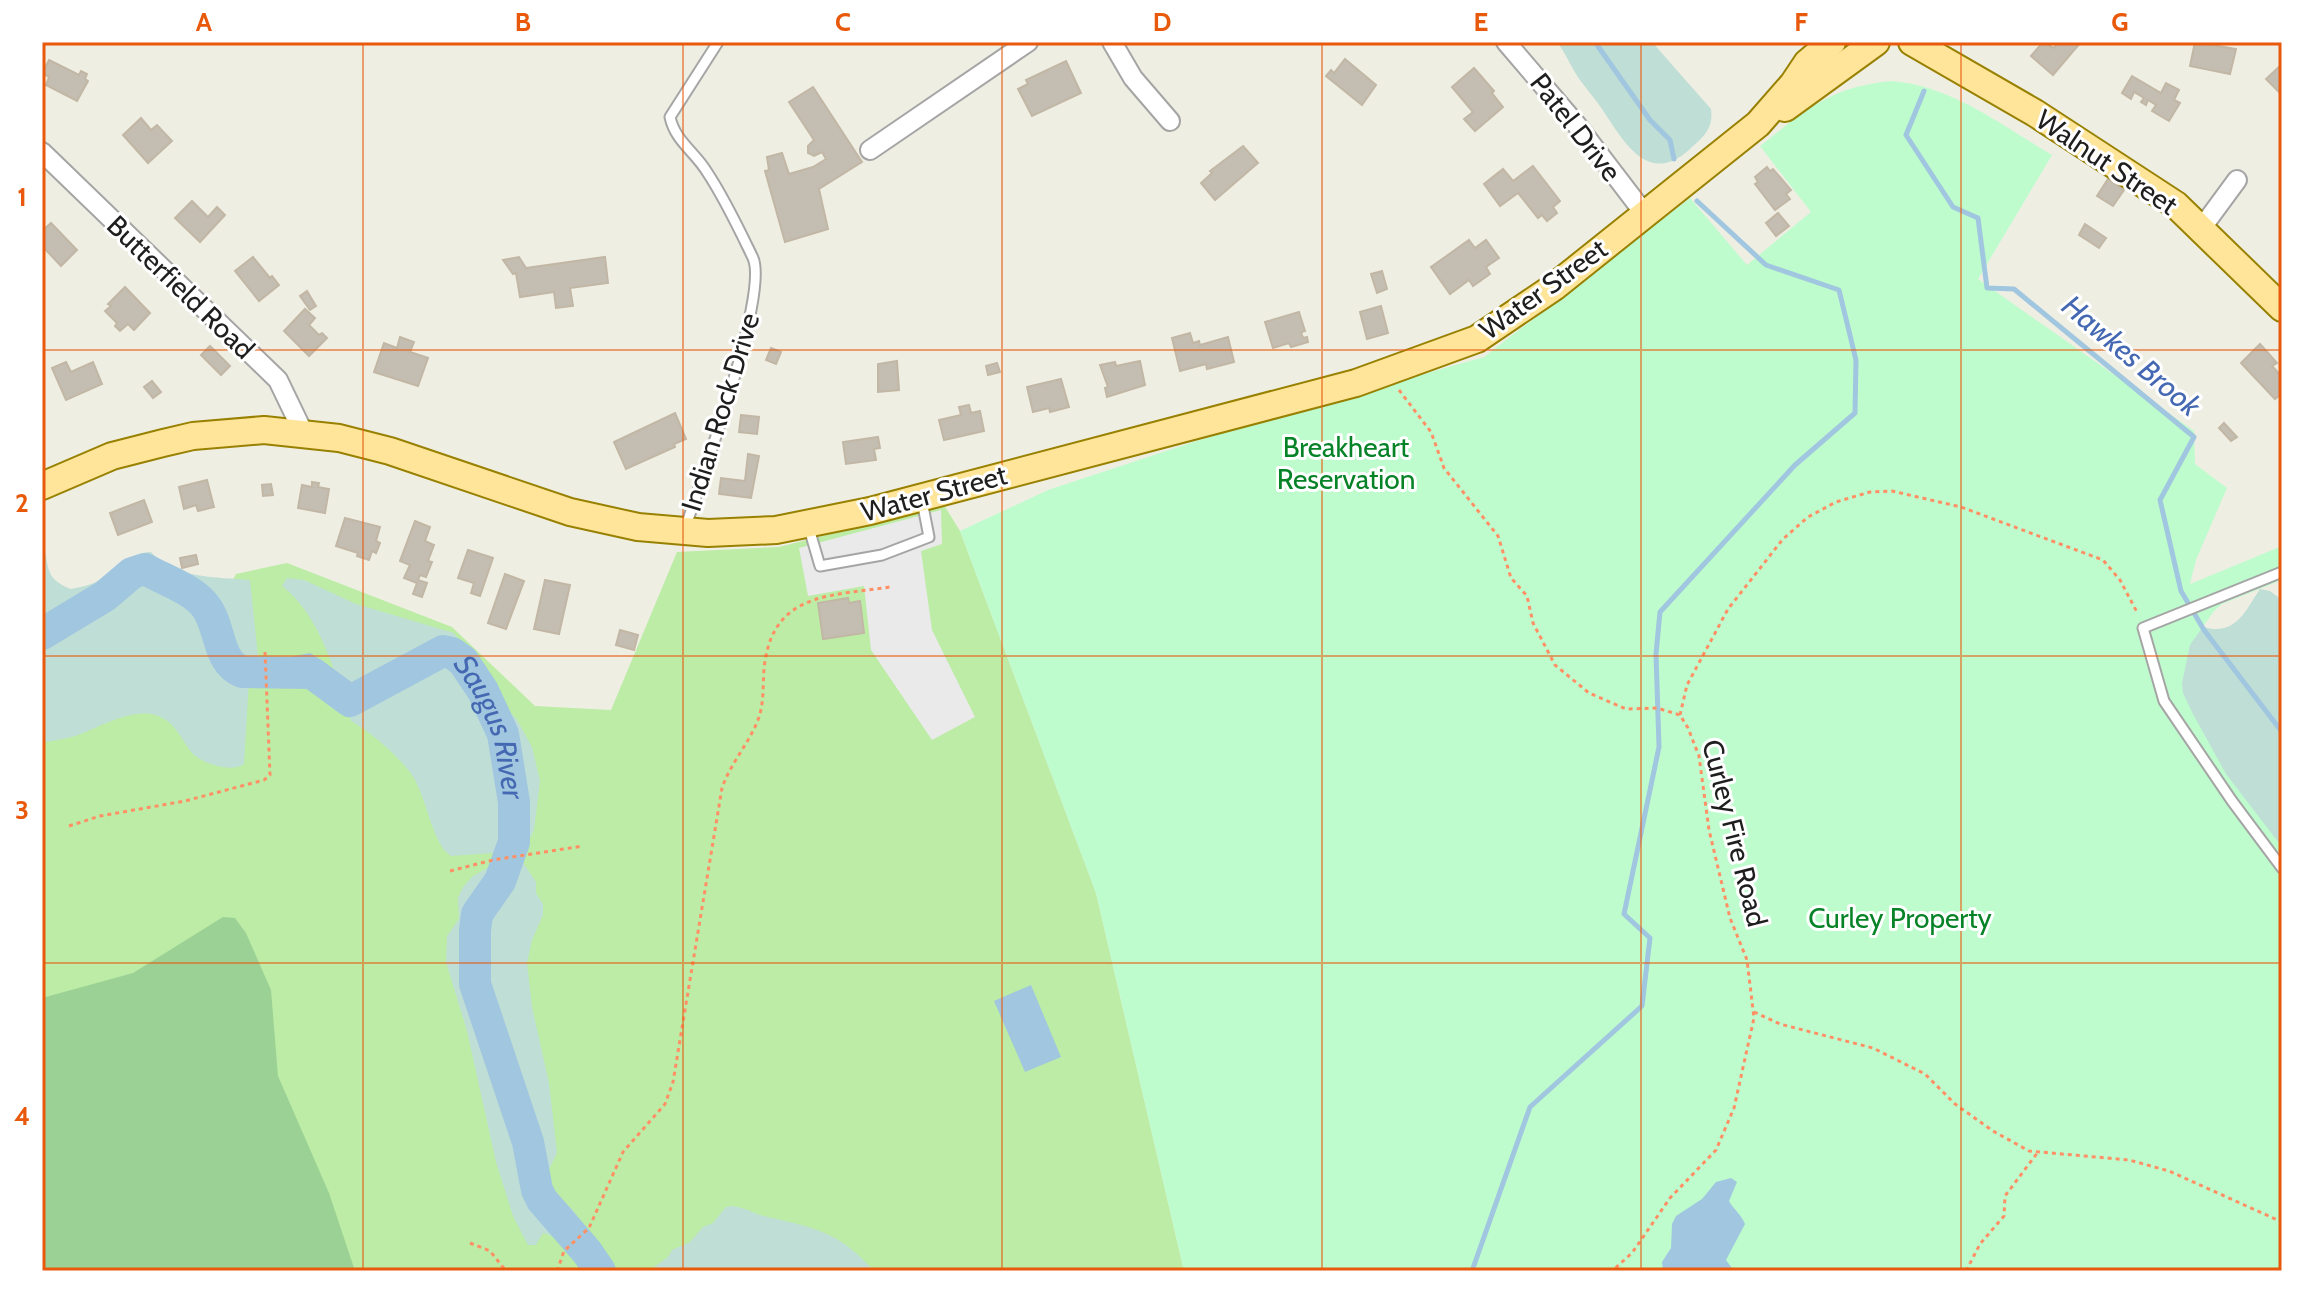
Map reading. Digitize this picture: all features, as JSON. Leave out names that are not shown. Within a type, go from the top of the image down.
[{"type":"main road","name":"Water Street","points":[[42,486],[112,456],[193,436],[264,430],[339,438],[390,451],[590,517],[684,532],[765,531],[808,525],[921,497],[1356,383],[1477,339],[1554,287],[1758,124],[1793,84],[1811,53],[1832,42]]},
{"type":"main road","name":"Water Street","points":[[1758,124],[1772,118],[1876,42]]},
{"type":"main road","name":"Walnut Street","points":[[1912,42],[2048,121],[2176,205],[2282,308]]},
{"type":"street","points":[[870,150],[1028,42]]},
{"type":"street","points":[[1112,42],[1133,78],[1170,121]]},
{"type":"street","name":"Patel Drive","points":[[1506,42],[1567,113],[1644,213]]},
{"type":"street","name":"Butterfield Road","points":[[42,152],[278,380],[304,434]]},
{"type":"street","points":[[2201,229],[2237,180]]},
{"type":"lane","name":"Indian Rock Drive","points":[[684,532],[751,323],[756,283],[755,263],[728,210],[706,170],[673,132],[670,117],[718,42]]},
{"type":"lane","points":[[808,525],[820,566],[882,555],[929,537],[921,497]]},
{"type":"lane","points":[[2282,572],[2143,628],[2164,701],[2282,868]]},
{"type":"path","name":"Curley Fire Road","points":[[1386,372],[1431,432],[1444,468],[1498,536],[1511,578],[1527,596],[1533,623],[1555,665],[1589,693],[1626,709],[1657,708],[1680,715],[1699,756],[1709,830],[1730,918],[1747,960],[1754,1012],[1749,1046],[1734,1108],[1716,1150],[1670,1198],[1632,1253],[1612,1271]]},
{"type":"path","points":[[1680,715],[1687,685],[1728,609],[1783,539],[1808,517],[1836,502],[1870,492],[1892,491],[1961,507],[2103,560],[2133,601],[2143,628]]},
{"type":"path","points":[[557,1271],[564,1251],[589,1228],[616,1164],[665,1104],[673,1082],[722,788],[729,769],[759,718],[764,662],[776,627],[798,605],[810,600],[890,587]]},
{"type":"path","points":[[69,826],[100,816],[185,801],[264,780],[270,775],[265,652]]},
{"type":"path","points":[[450,871],[493,860],[583,846]]},
{"type":"path","points":[[1754,1012],[1780,1024],[1873,1048],[1925,1074],[1955,1104],[1993,1131],[2029,1151],[2129,1160],[2169,1171],[2282,1222]]},
{"type":"path","points":[[1966,1271],[1980,1244],[2004,1216],[2005,1196],[2038,1152]]},
{"type":"path","points":[[470,1243],[490,1251],[506,1271]]},
{"type":"green space","name":"Curley Property","points":[[1892,81],[1914,84],[1956,99],[2052,155],[1978,279],[2194,431],[2195,464],[2227,488],[2196,560],[2190,584],[2282,546],[2282,580],[2222,604],[2214,611],[2190,645],[2182,683],[2183,693],[2193,714],[2226,774],[2282,847],[2282,1271],[1184,1271],[1096,893],[960,531],[1048,490],[1251,423],[1484,357],[1690,198],[1747,265],[1811,212],[1760,146],[1806,111],[1835,94]]},
{"type":"green space","points":[[944,505],[960,531],[1096,893],[1184,1271],[42,1271],[42,681],[215,613],[236,574],[287,563],[452,627],[535,706],[611,710],[677,552],[779,547]]},
{"type":"green space","points":[[223,917],[235,918],[246,933],[271,990],[278,1076],[329,1193],[355,1271],[42,1271],[42,998],[133,973]]},
{"type":"shaded area","points":[[1557,42],[1652,42],[1711,109],[1711,122],[1706,132],[1674,160],[1661,164],[1638,155],[1579,79]]},
{"type":"shaded area","points":[[941,510],[942,544],[921,551],[932,630],[975,717],[932,740],[871,650],[864,586],[808,596],[799,548]]},
{"type":"shaded area","points":[[42,543],[51,575],[71,589],[96,582],[135,555],[151,552],[161,561],[184,572],[250,580],[259,666],[233,668],[249,680],[244,764],[232,768],[204,761],[193,754],[170,723],[145,713],[122,717],[74,736],[42,743]]},
{"type":"shaded area","points":[[287,578],[304,580],[356,604],[454,633],[482,665],[532,747],[540,781],[534,830],[522,861],[536,882],[536,893],[543,904],[543,915],[532,940],[527,963],[532,1007],[549,1083],[557,1153],[548,1171],[548,1183],[556,1196],[572,1209],[616,1271],[582,1271],[570,1253],[550,1235],[543,1233],[536,1245],[528,1245],[513,1216],[496,1162],[467,1031],[446,962],[447,936],[459,919],[458,898],[473,876],[495,864],[493,853],[451,856],[444,850],[410,772],[386,747],[351,721],[317,630],[296,599],[282,586]]},
{"type":"shaded area","points":[[2260,589],[2270,591],[2282,600],[2282,853],[2237,794],[2205,744],[2182,698],[2178,679],[2193,626],[2222,629],[2230,626],[2242,616]]},
{"type":"shaded area","points":[[310,653],[327,664],[338,694],[298,683],[252,679],[232,668],[271,665],[280,659]]},
{"type":"shaded area","points":[[1031,985],[1061,1057],[1025,1072],[994,1001]]},
{"type":"shaded area","points":[[1731,1178],[1737,1182],[1729,1201],[1745,1224],[1726,1260],[1734,1271],[1663,1271],[1662,1262],[1671,1248],[1672,1224],[1676,1216],[1702,1199],[1716,1182]]},
{"type":"shaded area","points":[[726,1207],[827,1234],[850,1248],[874,1271],[649,1271],[668,1257],[672,1250],[690,1242],[703,1227],[713,1223]]},
{"type":"building","points":[[2043,42],[2054,48],[2058,42],[2081,42],[2053,75],[2031,56]]},
{"type":"building","points":[[2195,42],[2236,49],[2230,74],[2190,66]]},
{"type":"building","points":[[1345,59],[1376,85],[1362,105],[1326,76],[1331,70],[1334,73]]},
{"type":"building","points":[[49,60],[79,75],[81,71],[87,74],[85,79],[88,81],[77,101],[46,85],[49,77],[42,73]]},
{"type":"building","points":[[1066,61],[1081,93],[1032,116],[1018,89],[1028,84],[1026,80]]},
{"type":"building","points":[[2282,64],[2282,95],[2266,79]]},
{"type":"building","points":[[1474,68],[1503,107],[1475,131],[1464,119],[1473,112],[1452,87]]},
{"type":"building","points":[[2132,76],[2161,93],[2166,83],[2179,90],[2174,100],[2180,103],[2169,121],[2152,111],[2156,105],[2148,100],[2146,105],[2141,102],[2144,98],[2134,92],[2131,99],[2122,93]]},
{"type":"building","points":[[813,87],[862,162],[819,189],[828,229],[785,242],[765,171],[769,170],[767,157],[782,153],[789,174],[813,167],[826,159],[822,152],[814,156],[808,153],[808,146],[814,140],[789,102]]},
{"type":"building","points":[[141,118],[151,130],[157,125],[172,141],[148,163],[123,135]]},
{"type":"building","points":[[1243,146],[1258,163],[1215,200],[1201,183],[1212,173],[1210,171]]},
{"type":"building","points":[[1533,166],[1560,201],[1553,207],[1557,213],[1547,221],[1542,215],[1538,218],[1518,193],[1500,206],[1484,184],[1503,169],[1513,181]]},
{"type":"building","points":[[1767,167],[1770,171],[1773,169],[1791,190],[1786,194],[1790,199],[1775,210],[1755,184],[1758,182],[1755,177]]},
{"type":"building","points":[[2108,179],[2124,190],[2113,206],[2097,196]]},
{"type":"building","points":[[192,201],[208,217],[217,207],[225,215],[200,242],[175,218]]},
{"type":"building","points":[[1778,213],[1789,226],[1776,236],[1766,223]]},
{"type":"building","points":[[51,223],[77,250],[61,266],[45,249],[42,253],[42,231]]},
{"type":"building","points":[[2085,224],[2106,238],[2099,248],[2079,235]]},
{"type":"building","points":[[1469,240],[1475,248],[1486,240],[1499,258],[1486,267],[1490,274],[1473,286],[1469,280],[1450,294],[1431,267]]},
{"type":"building","points":[[253,257],[279,285],[259,301],[235,271]]},
{"type":"building","points":[[519,257],[526,268],[605,257],[608,283],[570,288],[573,306],[556,308],[554,292],[520,297],[516,273],[513,274],[503,260]]},
{"type":"building","points":[[1382,271],[1387,289],[1377,293],[1371,274]]},
{"type":"building","points":[[125,287],[150,313],[134,330],[128,324],[120,331],[105,311]]},
{"type":"building","points":[[307,291],[316,306],[310,310],[300,296]]},
{"type":"building","points":[[1381,306],[1388,333],[1367,339],[1360,312]]},
{"type":"building","points":[[305,309],[315,318],[309,325],[327,338],[309,356],[284,331]]},
{"type":"building","points":[[1299,312],[1305,331],[1301,332],[1308,342],[1273,348],[1265,322]]},
{"type":"building","points":[[1190,333],[1193,343],[1199,341],[1200,345],[1228,337],[1234,362],[1207,369],[1206,364],[1180,371],[1172,338]]},
{"type":"building","points":[[400,337],[414,342],[410,352],[428,358],[418,386],[374,372],[384,343],[397,348]]},
{"type":"building","points":[[2260,344],[2277,363],[2272,366],[2282,377],[2282,393],[2275,399],[2241,363]]},
{"type":"building","points":[[210,346],[230,366],[221,375],[201,355]]},
{"type":"building","points":[[771,348],[781,352],[776,364],[766,360]]},
{"type":"building","points":[[897,361],[899,390],[878,392],[878,364]]},
{"type":"building","points":[[1140,361],[1145,385],[1107,397],[1105,388],[1108,387],[1100,365],[1115,362],[1116,366]]},
{"type":"building","points":[[66,362],[71,372],[93,362],[102,384],[66,400],[52,368]]},
{"type":"building","points":[[997,363],[1000,372],[988,375],[986,366]]},
{"type":"building","points":[[1061,379],[1069,407],[1033,412],[1027,387]]},
{"type":"building","points":[[152,381],[161,392],[153,398],[144,387]]},
{"type":"building","points":[[969,405],[971,413],[980,411],[984,431],[944,440],[939,420],[961,415],[959,407]]},
{"type":"building","points":[[675,413],[686,439],[626,469],[614,442]]},
{"type":"building","points":[[741,415],[759,417],[757,434],[739,432]]},
{"type":"building","points":[[2224,423],[2237,437],[2231,441],[2219,428]]},
{"type":"building","points":[[878,437],[880,448],[874,449],[876,460],[846,464],[843,442]]},
{"type":"building","points":[[748,454],[759,456],[751,498],[719,494],[721,478],[745,481]]},
{"type":"building","points":[[207,480],[214,507],[198,511],[196,505],[184,509],[179,487]]},
{"type":"building","points":[[312,482],[329,489],[325,513],[298,508],[302,485],[312,487]]},
{"type":"building","points":[[271,484],[273,495],[263,496],[262,485]]},
{"type":"building","points":[[144,500],[152,522],[118,535],[110,513]]},
{"type":"building","points":[[345,518],[380,527],[376,541],[380,543],[369,560],[336,546]]},
{"type":"building","points":[[415,521],[430,527],[425,541],[434,545],[426,577],[420,575],[418,580],[427,583],[422,597],[413,594],[417,583],[404,578],[410,565],[400,561]]},
{"type":"building","points":[[468,550],[493,558],[480,596],[471,593],[474,583],[458,578]]},
{"type":"building","points":[[196,555],[198,564],[182,568],[180,558]]},
{"type":"building","points":[[505,574],[524,581],[506,629],[488,623]]},
{"type":"building","points":[[545,580],[570,585],[559,634],[534,629]]},
{"type":"building","points":[[848,598],[849,603],[860,601],[864,633],[823,639],[818,603]]},
{"type":"building","points":[[620,630],[638,635],[634,650],[616,645]]},
{"type":"waterway","points":[[1595,42],[1650,120],[1670,140],[1674,159]]},
{"type":"waterway","name":"Hawkes Brook","points":[[1924,91],[1906,135],[1953,207],[1978,218],[1987,288],[2014,289],[2194,437],[2160,500],[2181,591],[2204,630],[2282,732]]},
{"type":"waterway","points":[[1472,1271],[1530,1107],[1642,1006],[1650,938],[1624,914],[1659,747],[1656,654],[1660,612],[1795,465],[1855,413],[1856,360],[1839,290],[1766,265],[1697,201]]},
{"type":"waterway","name":"Saugus River","points":[[42,634],[105,596],[132,573],[145,569],[186,590],[206,607],[228,660],[242,672],[312,673],[350,701],[443,651],[463,661],[483,691],[503,734],[514,802],[514,842],[500,881],[477,914],[475,984],[528,1142],[537,1190],[600,1271]]},
{"type":"park label","name":"Breakheart Reservation","points":[[1346,463]]}]
